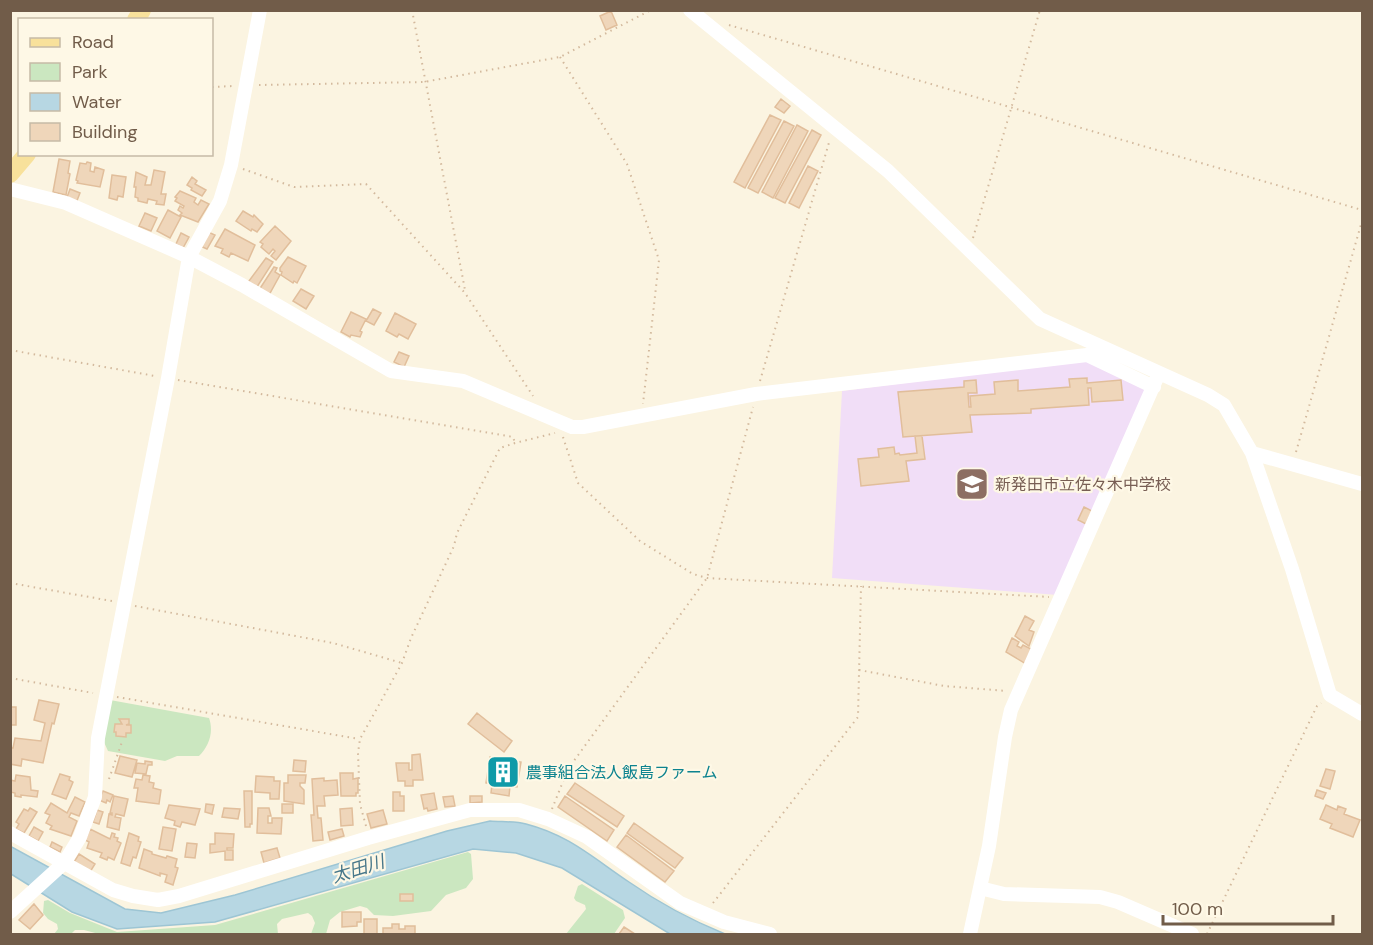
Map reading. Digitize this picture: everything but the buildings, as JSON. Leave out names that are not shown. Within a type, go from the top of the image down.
[{"type":"main road","points":[[10,174],[25,156]]},
{"type":"street","points":[[10,912],[61,866],[80,837],[95,798],[98,738],[108,696],[189,257],[220,201],[231,165],[260,10]]},
{"type":"street","points":[[690,10],[888,171],[1040,319],[1159,372],[1224,405],[1252,453],[1292,569],[1330,695],[1362,714]]},
{"type":"street","points":[[10,189],[66,203],[189,257],[391,371],[463,381],[572,428],[756,394],[1087,355],[1154,387]]},
{"type":"street","points":[[970,934],[989,846],[1011,710],[1159,372]]},
{"type":"street","points":[[1252,453],[1362,484]]},
{"type":"street","points":[[10,833],[61,866],[113,890],[158,900],[190,893],[368,837],[470,810],[519,810],[548,819],[587,837],[680,903],[704,914],[770,934]]},
{"type":"street","points":[[980,888],[1004,894],[1100,897],[1118,902],[1192,934]]},
{"type":"path","points":[[412,10],[465,293]]},
{"type":"path","points":[[213,87],[424,82],[560,57],[651,10]]},
{"type":"path","points":[[969,249],[1040,10]]},
{"type":"path","points":[[724,23],[1362,210]]},
{"type":"path","points":[[560,57],[627,164],[660,260],[642,416]]},
{"type":"path","points":[[548,819],[568,769],[707,578],[756,394],[833,127]]},
{"type":"path","points":[[231,165],[294,187],[366,184],[465,293],[533,397]]},
{"type":"path","points":[[1293,464],[1362,221]]},
{"type":"path","points":[[10,350],[513,437],[515,442]]},
{"type":"path","points":[[368,837],[360,804],[358,753],[360,739],[402,663],[458,533],[500,448],[515,442],[561,432],[578,483],[640,541],[693,574],[707,578],[1061,597]]},
{"type":"path","points":[[10,583],[333,644],[402,663]]},
{"type":"path","points":[[704,914],[858,717],[861,586]]},
{"type":"path","points":[[859,669],[944,686],[1019,692]]},
{"type":"path","points":[[10,678],[360,739]]},
{"type":"path","points":[[1207,934],[1317,706],[1330,695]]},
{"type":"path","points":[[95,783],[106,786],[122,742]]},
{"type":"shaded area","name":"新発田市立佐々木中学校","points":[[1085,360],[1148,390],[1058,595],[832,578],[842,391]]},
{"type":"green space","points":[[110,700],[209,718],[211,734],[208,743],[199,756],[177,756],[165,761],[108,751],[103,740]]},
{"type":"green space","points":[[468,852],[471,854],[473,879],[466,888],[446,895],[431,911],[393,916],[374,915],[367,908],[360,906],[340,912],[330,920],[326,934],[311,934],[315,923],[308,913],[282,919],[277,924],[278,934],[99,934],[75,930],[71,934],[54,934],[58,929],[57,924],[43,913],[44,901],[48,900],[70,913],[117,932],[215,925]]},
{"type":"green space","points":[[582,884],[623,910],[625,918],[614,934],[566,934],[586,909],[585,905],[574,898],[578,886]]},
{"type":"water","name":"太田川","points":[[490,821],[522,823],[555,834],[580,848],[640,890],[688,917],[725,934],[670,934],[562,868],[516,853],[473,849],[215,922],[117,929],[72,912],[11,874],[10,846],[125,909],[161,913],[235,895],[447,831]]},
{"type":"place","name":"新発田市立佐々木中学校","points":[[972,484]]},
{"type":"place","name":"農事組合法人飯島ファーム","points":[[503,772]]}]
